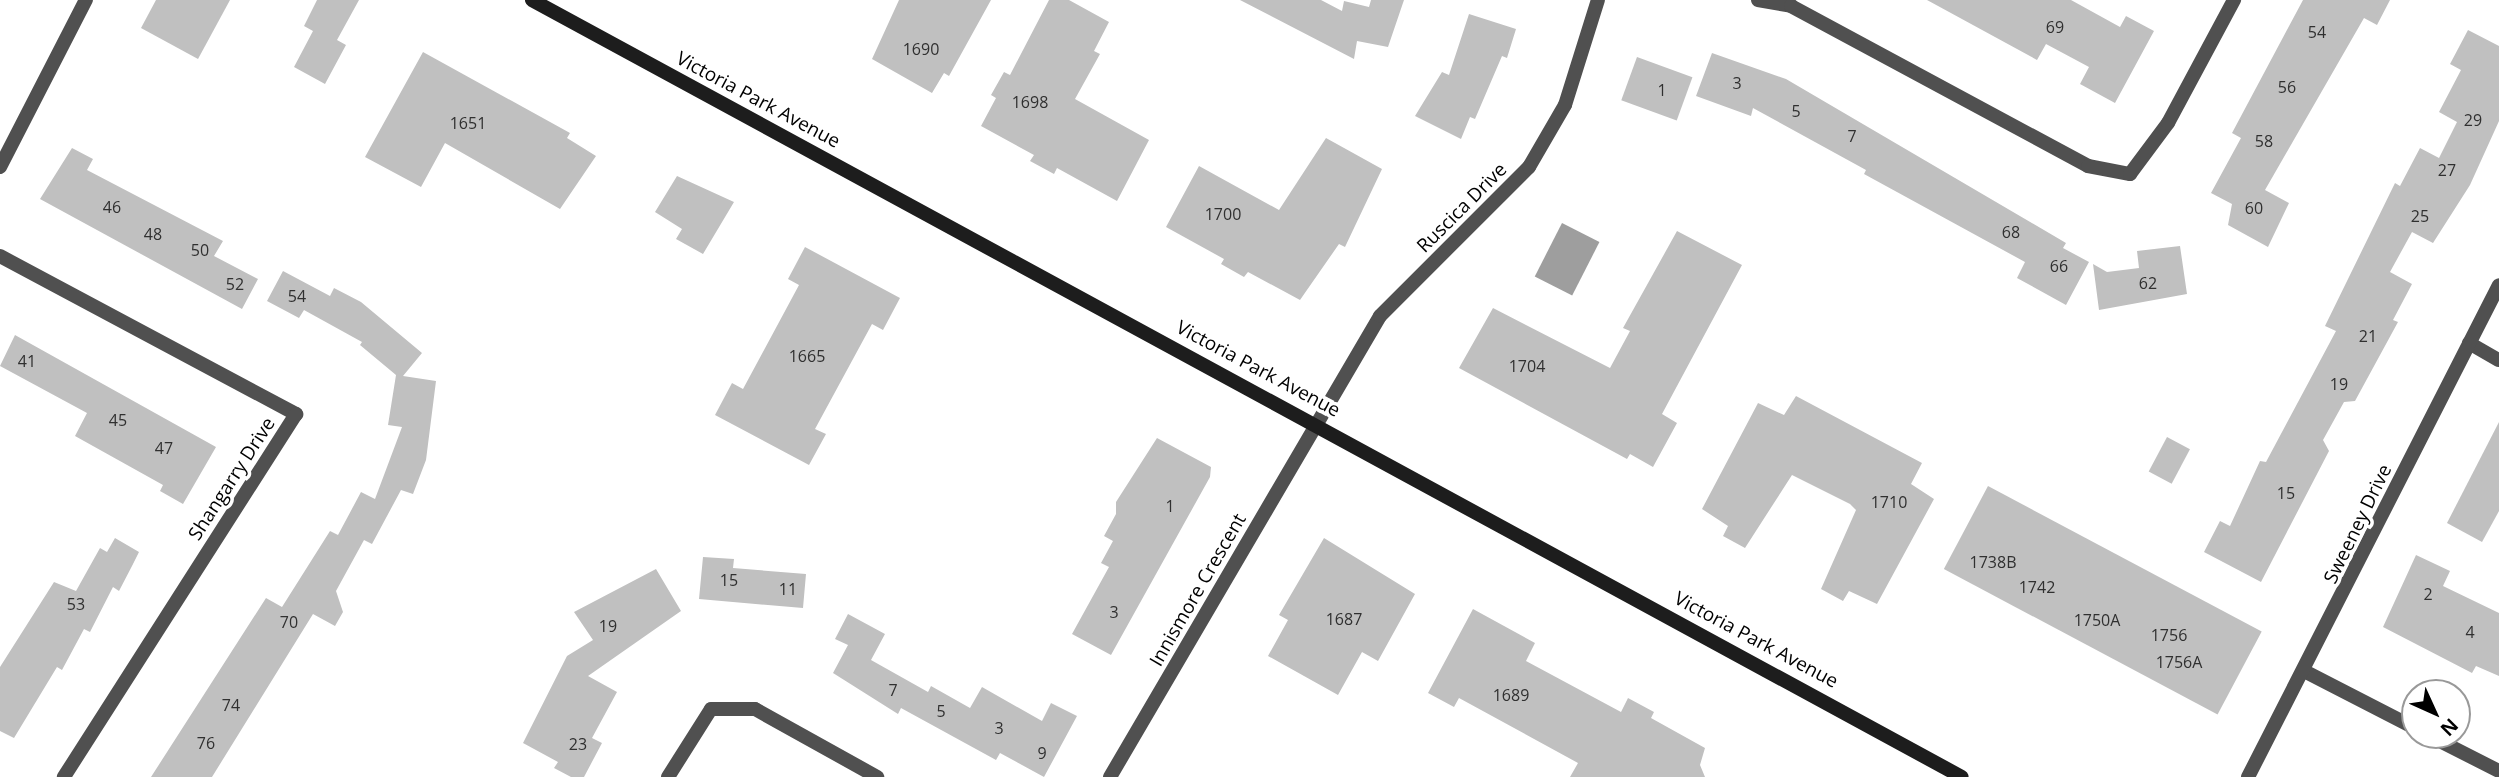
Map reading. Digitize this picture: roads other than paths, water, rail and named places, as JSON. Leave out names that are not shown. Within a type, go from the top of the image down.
[{"type":"main road","name":"Victoria Park Avenue","points":[[533,0],[1316,422],[1962,777]]},
{"type":"street","points":[[0,167],[86,0]]},
{"type":"street","name":"Ruscica Drive","points":[[1316,422],[1380,316],[1529,167],[1564,105],[1598,0]]},
{"type":"street","points":[[1758,0],[1791,6],[2088,166],[2130,174],[2168,123],[2234,0]]},
{"type":"street","name":"Shangarry Drive","points":[[0,256],[296,414],[64,777]]},
{"type":"street","name":"Sweeney Drive","points":[[2248,777],[2306,672],[2499,285]]},
{"type":"street","points":[[2469,343],[2499,359]]},
{"type":"street","name":"Innismore Crescent","points":[[1110,777],[1316,422]]},
{"type":"street","points":[[2306,672],[2401,721]]},
{"type":"street","points":[[668,777],[711,709],[755,709],[877,777]]},
{"type":"street","points":[[2456,749],[2499,771]]}]
